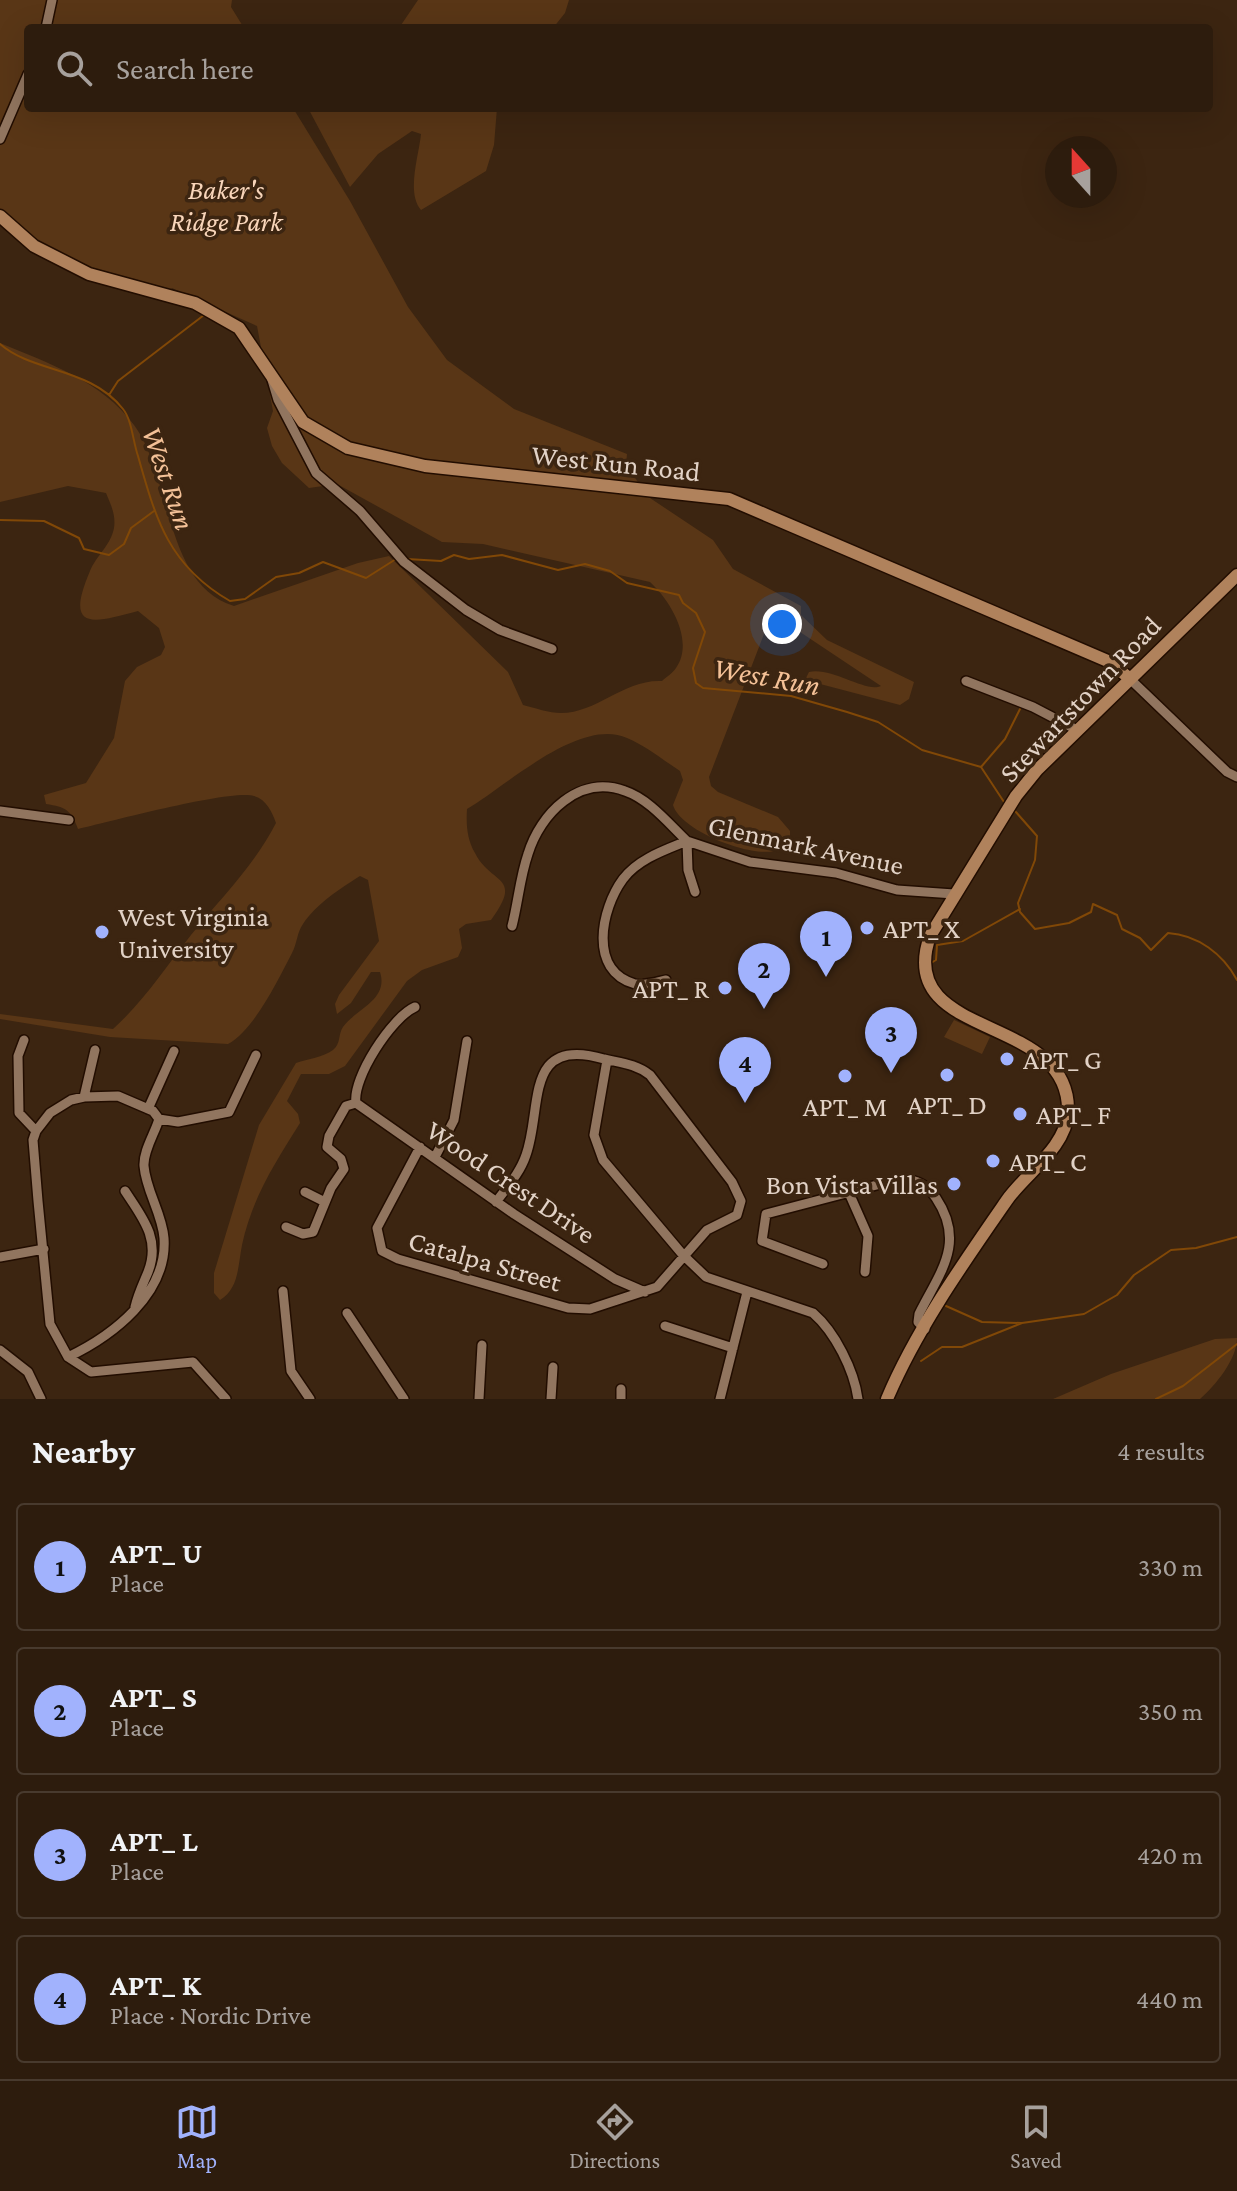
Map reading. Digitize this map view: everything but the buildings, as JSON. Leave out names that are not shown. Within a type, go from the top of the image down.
[{"type":"street","points":[[47,24],[52,0]]},
{"type":"street","points":[[0,139],[24,83]]},
{"type":"street","name":"West Run Road","points":[[0,216],[34,246],[89,274],[195,303],[239,328],[303,422],[348,448],[425,466],[729,499],[1110,662],[1227,772],[1237,777]]},
{"type":"street","points":[[271,377],[278,400],[316,473],[360,511],[404,562],[466,610],[500,630],[552,649]]},
{"type":"street","name":"Stewartstown Road","points":[[887,1399],[925,1329],[1009,1197],[1053,1146],[1068,1115],[1064,1082],[1054,1065],[1036,1050],[950,1008],[931,987],[925,959],[927,944],[954,894],[1016,796],[1129,678],[1230,586],[1237,575]]},
{"type":"street","points":[[966,681],[1033,707],[1077,730]]},
{"type":"street","points":[[512,926],[527,854],[540,825],[555,805],[579,792],[601,788],[625,791],[655,810],[687,841],[688,870],[695,892]]},
{"type":"street","points":[[0,811],[69,820]]},
{"type":"street","name":"Glenmark Avenue","points":[[666,980],[639,985],[622,978],[610,968],[601,937],[610,903],[624,878],[649,857],[687,841],[750,862],[836,873],[897,890],[954,894]]},
{"type":"street","points":[[286,1227],[303,1234],[313,1232],[325,1202],[344,1169],[327,1142],[346,1106],[356,1103],[355,1088],[392,1025],[415,1007]]},
{"type":"street","points":[[24,1040],[18,1056],[19,1113],[36,1131]]},
{"type":"street","points":[[435,1157],[454,1120],[467,1041]]},
{"type":"street","points":[[84,1097],[95,1050]]},
{"type":"street","points":[[148,1109],[174,1051]]},
{"type":"street","points":[[496,1202],[527,1154],[536,1091],[544,1070],[565,1056],[578,1053],[633,1065],[650,1075],[738,1192],[740,1209],[737,1215],[707,1230],[657,1287],[645,1292]]},
{"type":"street","points":[[226,1399],[193,1362],[91,1372],[68,1357],[50,1324],[33,1140],[50,1113],[71,1100],[84,1097],[118,1096],[148,1109],[159,1119],[178,1122],[229,1112],[256,1055]]},
{"type":"street","points":[[607,1060],[595,1146],[683,1255],[706,1277],[813,1313],[824,1322],[855,1384],[858,1399]]},
{"type":"street","name":"Wood Crest Drive","points":[[356,1103],[496,1202],[615,1279],[645,1292]]},
{"type":"street","points":[[68,1357],[90,1346],[132,1314],[154,1284],[164,1249],[164,1236],[143,1162],[159,1119]]},
{"type":"street","name":"Catalpa Street","points":[[420,1147],[377,1228],[378,1245],[388,1256],[568,1308],[590,1309],[645,1292]]},
{"type":"street","points":[[823,1264],[762,1241],[766,1214],[909,1179],[930,1190],[940,1205],[952,1240],[919,1314],[918,1322],[925,1329]]},
{"type":"street","points":[[125,1191],[150,1230],[153,1246],[149,1270],[132,1314]]},
{"type":"street","points":[[305,1192],[325,1202]]},
{"type":"street","points":[[849,1193],[868,1236],[865,1272]]},
{"type":"street","points":[[0,1257],[44,1249]]},
{"type":"street","points":[[283,1291],[291,1371],[310,1399]]},
{"type":"street","points":[[720,1399],[747,1292]]},
{"type":"street","points":[[347,1313],[404,1399]]},
{"type":"street","points":[[665,1326],[733,1348]]},
{"type":"street","points":[[479,1399],[482,1345]]},
{"type":"street","points":[[0,1350],[28,1372],[41,1399]]},
{"type":"street","points":[[551,1399],[553,1367]]},
{"type":"green space","name":"Baker's Ridge Park","points":[[0,0],[232,0],[231,7],[242,24],[24,24],[24,112],[295,112],[350,201],[408,307],[447,360],[514,409],[627,454],[626,464],[647,496],[713,540],[733,569],[801,606],[801,615],[827,640],[914,682],[909,699],[900,705],[805,680],[809,672],[818,671],[866,686],[881,686],[791,626],[771,627],[764,634],[709,777],[711,786],[718,792],[778,817],[790,831],[790,841],[774,851],[762,852],[732,846],[688,824],[673,805],[683,780],[680,771],[634,741],[608,734],[565,745],[467,809],[472,848],[505,887],[500,906],[491,920],[466,924],[459,929],[462,948],[458,957],[422,970],[407,981],[345,1066],[329,1074],[301,1074],[287,1101],[298,1114],[300,1123],[258,1196],[246,1228],[234,1283],[220,1300],[214,1293],[214,1273],[259,1125],[296,1063],[333,1050],[343,1027],[380,990],[380,972],[371,972],[351,1003],[337,1014],[335,1004],[339,995],[379,941],[368,880],[360,876],[329,897],[308,917],[264,1003],[247,1028],[228,1044],[110,1037],[0,1019],[0,1014],[113,1029],[144,996],[247,868],[276,823],[266,803],[254,796],[221,797],[78,829],[67,810],[46,804],[44,795],[86,783],[114,738],[125,681],[137,667],[161,655],[165,647],[159,628],[138,611],[96,620],[82,614],[80,605],[90,571],[114,528],[114,514],[106,493],[68,486],[0,502],[0,343],[73,375],[106,396],[121,410],[146,447],[172,527],[194,576],[211,594],[234,606],[358,563],[389,556],[508,672],[523,705],[556,713],[574,712],[635,685],[662,681],[675,670],[681,657],[681,634],[672,610],[650,582],[483,544],[442,542],[337,484],[309,488],[282,463],[272,446],[267,428],[273,411],[257,326],[172,288],[168,293],[77,266],[28,237],[0,210]]},
{"type":"green space","points":[[418,0],[569,0],[565,13],[556,24],[402,24]]},
{"type":"green space","points":[[310,112],[497,112],[494,145],[486,171],[421,210],[414,194],[414,184],[421,134],[412,131],[378,154],[350,187]]},
{"type":"green space","points":[[954,1020],[990,1037],[982,1054],[944,1037]]},
{"type":"green space","points":[[1237,1338],[1224,1371],[1200,1399],[1053,1399],[1111,1374],[1215,1339]]},
{"type":"waterway","points":[[109,395],[118,381],[204,315]]},
{"type":"waterway","name":"West Run","points":[[0,344],[28,360],[94,385],[110,395],[123,409],[151,501],[168,539],[192,573],[230,601],[245,599],[276,577],[299,573],[323,562],[366,578],[396,559]]},
{"type":"waterway","points":[[0,520],[44,521],[79,538],[84,549],[109,555],[124,544],[131,528],[154,511]]},
{"type":"waterway","name":"West Run","points":[[407,559],[441,561],[454,555],[469,559],[502,555],[558,570],[585,564],[610,571],[627,583],[679,595],[683,603],[696,613],[705,632],[693,668],[696,683],[703,688],[791,696],[878,722],[922,750],[981,767],[1004,802]]},
{"type":"waterway","name":"West Run","points":[[981,767],[1005,739],[1020,709]]},
{"type":"waterway","name":"West Run","points":[[1015,811],[1037,836],[1035,860],[1018,903],[1020,912],[1035,929],[1069,923],[1091,912],[1093,904],[1117,915],[1122,929],[1140,938],[1151,950],[1168,933],[1199,942],[1217,954],[1237,980]]},
{"type":"waterway","points":[[931,963],[936,960],[937,945],[963,941],[1020,909]]},
{"type":"waterway","points":[[921,1361],[942,1347],[962,1347],[1022,1323],[1084,1314],[1117,1295],[1134,1275],[1171,1250],[1196,1248],[1237,1237]]},
{"type":"waterway","points":[[946,1306],[982,1322],[1021,1323]]},
{"type":"waterway","points":[[1156,1399],[1183,1386],[1237,1344]]},
{"type":"place","name":"APT_ X","points":[[867,928]]},
{"type":"place","name":"West Virginia University","points":[[102,932]]},
{"type":"place","name":"APT_ U","points":[[826,977]]},
{"type":"place","name":"APT_ R","points":[[725,988]]},
{"type":"place","name":"APT_ S","points":[[764,1009]]},
{"type":"place","name":"APT_ G","points":[[1007,1059]]},
{"type":"place","name":"APT_ L","points":[[891,1073]]},
{"type":"place","name":"APT_ D","points":[[947,1075]]},
{"type":"place","name":"APT_ M","points":[[845,1076]]},
{"type":"place","name":"APT_ K","points":[[745,1103]]},
{"type":"place","name":"APT_ F","points":[[1020,1114]]},
{"type":"place","name":"APT_ C","points":[[993,1161]]},
{"type":"place","name":"Bon Vista Villas","points":[[954,1184]]}]
